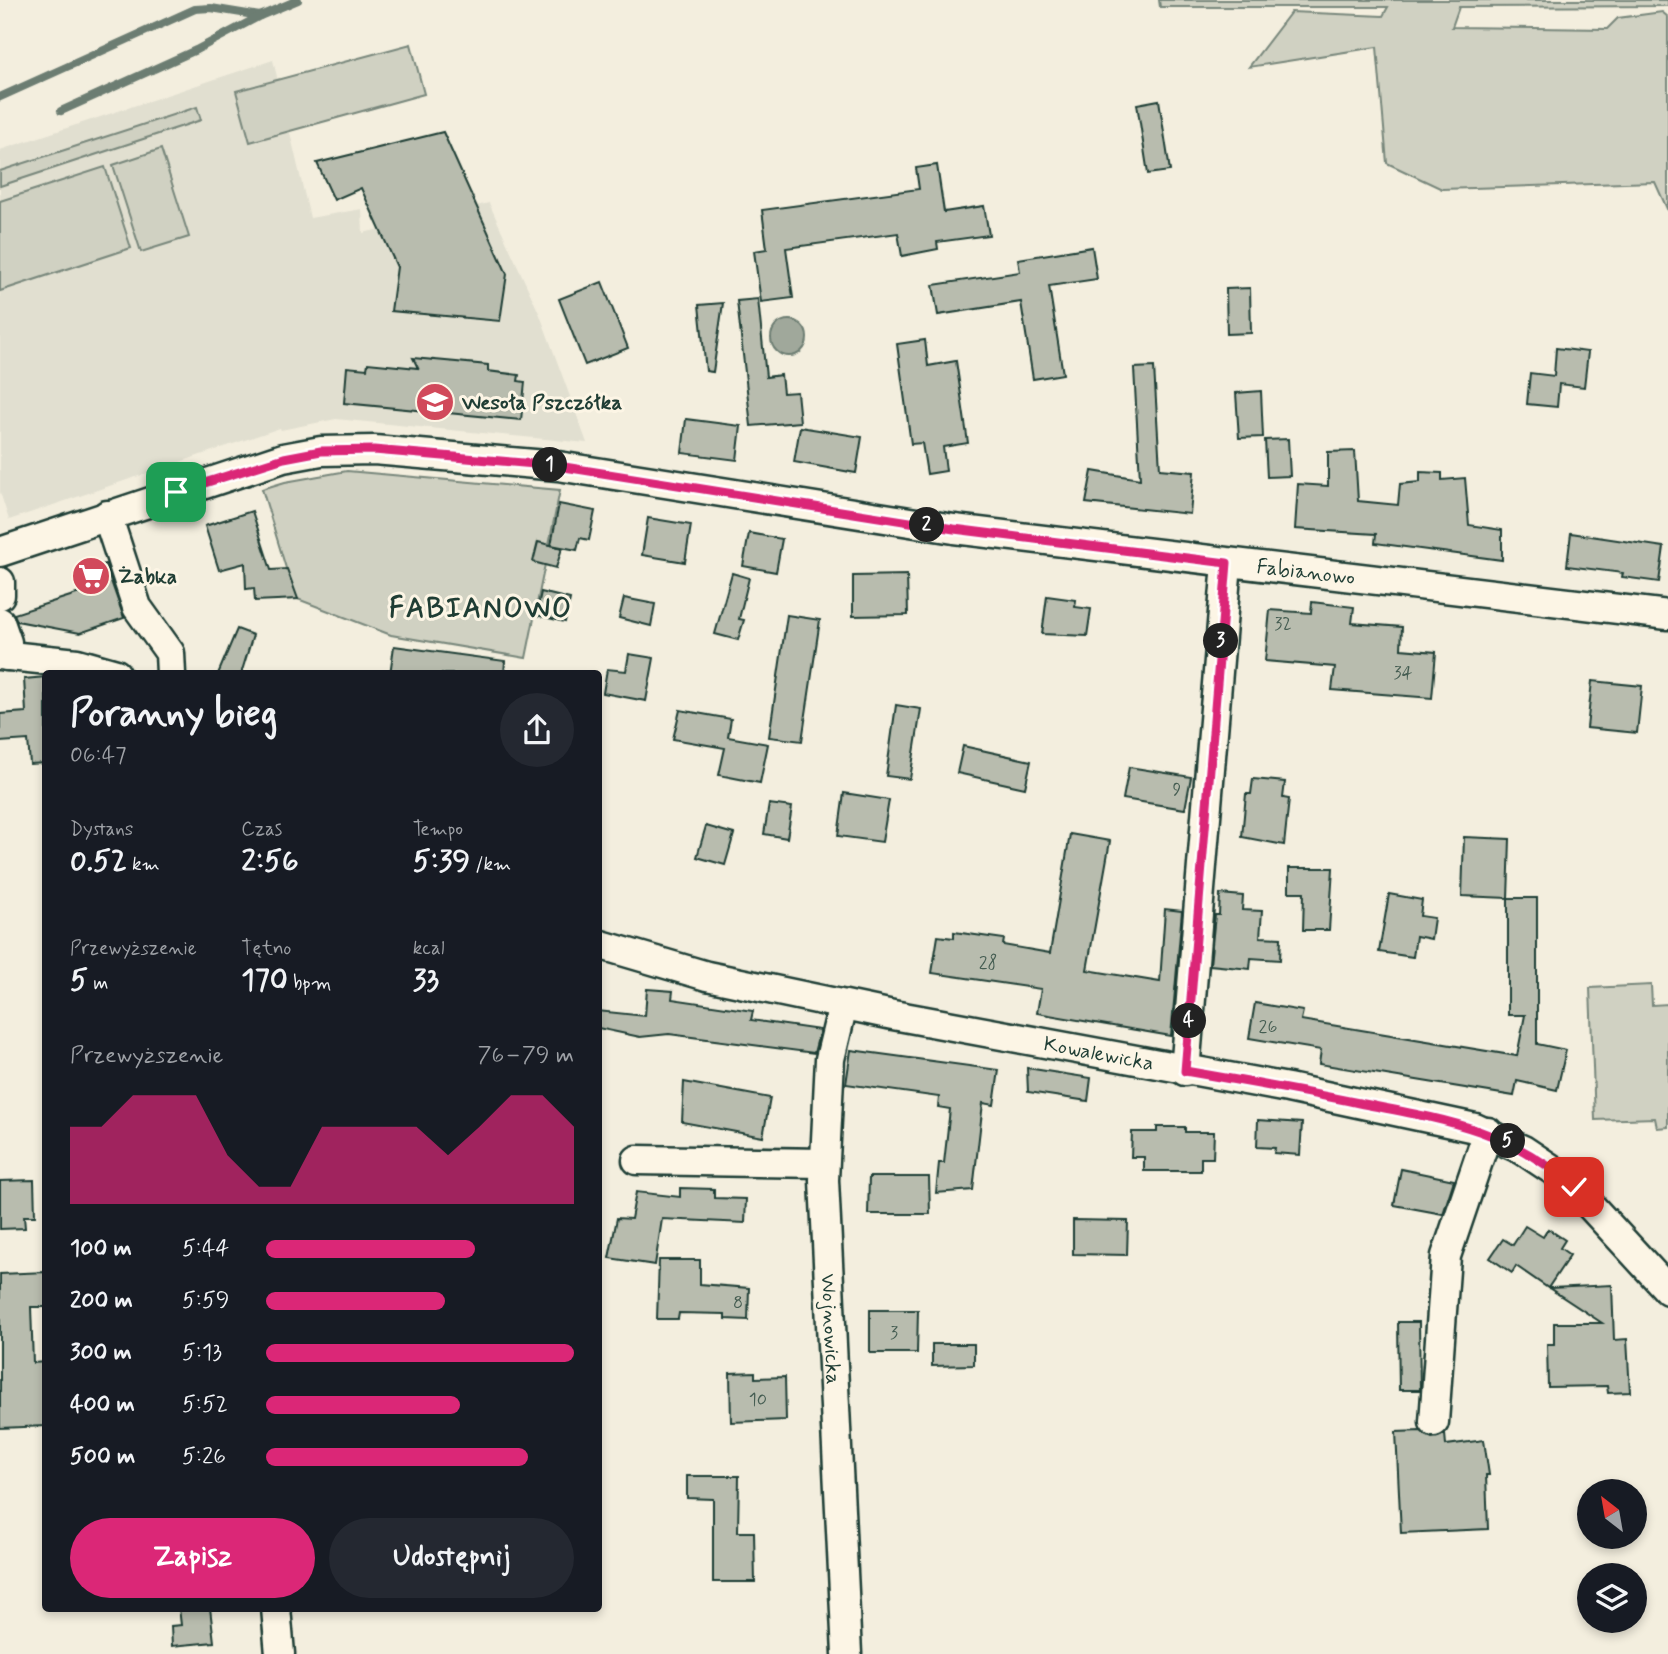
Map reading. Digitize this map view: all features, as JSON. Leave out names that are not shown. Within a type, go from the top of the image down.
[{"type":"street","name":"Fabianowo","points":[[0,552],[284,458],[321,451],[374,450],[558,466],[954,529],[1668,615]]},
{"type":"street","points":[[107,515],[137,607],[170,653],[171,670]]},
{"type":"street","points":[[1185,1071],[1227,563]]},
{"type":"street","points":[[0,582],[0,595]]},
{"type":"street","points":[[0,622],[7,642],[3,656],[77,663],[102,670]]},
{"type":"street","name":"Kowalewicka","points":[[602,945],[674,968],[844,1005],[1432,1117],[1488,1132],[1539,1159],[1565,1178],[1668,1290]]},
{"type":"street","name":"Wojnowicka","points":[[844,1005],[830,1059],[824,1163],[834,1432],[847,1654]]},
{"type":"street","points":[[1434,1422],[1446,1256],[1488,1132]]},
{"type":"street","points":[[638,1160],[824,1163]]},
{"type":"street","points":[[276,1612],[280,1654]]},
{"type":"shaded area","points":[[1159,0],[1668,0],[1668,6],[1459,7],[1452,27],[1607,29],[1618,18],[1662,12],[1668,17],[1668,211],[1655,182],[1442,189],[1387,163],[1377,47],[1249,67],[1291,12],[1383,16],[1388,7],[1160,7]]},
{"type":"shaded area","points":[[411,44],[424,94],[250,142],[236,91]]},
{"type":"shaded area","points":[[273,60],[310,218],[362,209],[363,233],[489,203],[540,315],[587,443],[336,419],[281,430],[280,428],[9,520],[0,492],[0,150]]},
{"type":"shaded area","points":[[197,107],[201,120],[0,186],[0,171]]},
{"type":"shaded area","points":[[161,149],[189,237],[141,252],[113,165]]},
{"type":"shaded area","points":[[105,167],[131,248],[0,291],[0,201]]},
{"type":"shaded area","points":[[789,320],[801,326],[807,338],[801,350],[789,356],[777,350],[771,338],[777,326]]},
{"type":"shaded area","points":[[347,471],[560,490],[526,658],[391,635],[295,598],[262,489]]},
{"type":"shaded area","points":[[1651,985],[1652,1005],[1668,1004],[1668,1127],[1657,1128],[1655,1118],[1595,1120],[1590,988]]},
{"type":"building","points":[[1159,100],[1170,171],[1148,174],[1137,104]]},
{"type":"building","points":[[443,132],[507,274],[500,321],[391,311],[397,267],[361,188],[334,200],[317,163]]},
{"type":"building","points":[[937,165],[944,212],[984,206],[989,235],[937,242],[938,249],[902,256],[898,233],[786,248],[793,298],[761,302],[754,251],[767,249],[762,210],[919,189],[916,168]]},
{"type":"building","points":[[1092,247],[1097,279],[1049,286],[1063,374],[1033,379],[1021,302],[938,315],[933,285],[1020,272],[1018,259]]},
{"type":"building","points":[[602,282],[628,348],[585,365],[559,299]]},
{"type":"building","points":[[1250,288],[1251,333],[1227,334],[1226,289]]},
{"type":"building","points":[[758,299],[766,377],[781,375],[783,393],[797,392],[800,422],[751,426],[737,301]]},
{"type":"building","points":[[723,303],[713,372],[706,371],[699,305]]},
{"type":"building","points":[[925,340],[928,366],[956,361],[968,443],[943,447],[946,471],[927,474],[922,443],[911,444],[897,344]]},
{"type":"building","points":[[1556,348],[1588,352],[1584,387],[1559,384],[1557,407],[1527,404],[1530,373],[1554,376]]},
{"type":"building","points":[[413,358],[488,365],[488,371],[519,375],[518,381],[525,382],[521,420],[344,403],[347,367],[367,369],[368,363],[418,368]]},
{"type":"building","points":[[1154,367],[1160,469],[1194,472],[1190,514],[1086,503],[1092,471],[1140,479],[1134,368]]},
{"type":"building","points":[[1261,391],[1263,437],[1239,438],[1236,393]]},
{"type":"building","points":[[686,419],[741,426],[737,460],[682,453]]},
{"type":"building","points":[[800,427],[862,437],[856,473],[794,462]]},
{"type":"building","points":[[1288,439],[1290,476],[1267,477],[1265,440]]},
{"type":"building","points":[[1355,451],[1358,501],[1398,505],[1400,484],[1420,482],[1420,472],[1442,473],[1442,480],[1465,478],[1469,525],[1502,530],[1502,560],[1375,543],[1376,534],[1295,529],[1298,484],[1328,486],[1328,452]]},
{"type":"building","points":[[559,504],[595,511],[589,540],[580,538],[577,550],[551,545]]},
{"type":"building","points":[[252,511],[271,570],[287,569],[298,599],[255,601],[254,588],[246,589],[245,563],[219,570],[205,526]]},
{"type":"building","points":[[648,518],[691,525],[685,562],[642,555]]},
{"type":"building","points":[[749,533],[782,539],[776,572],[743,566]]},
{"type":"building","points":[[1571,533],[1664,547],[1659,582],[1622,577],[1623,573],[1567,566]]},
{"type":"building","points":[[538,542],[562,548],[556,568],[533,562]]},
{"type":"building","points":[[105,564],[124,618],[80,633],[17,621],[14,614],[89,590],[82,570]]},
{"type":"building","points":[[732,573],[749,578],[739,619],[744,620],[738,640],[715,634]]},
{"type":"building","points":[[907,575],[908,615],[853,616],[853,576]]},
{"type":"building","points":[[541,592],[570,599],[565,622],[536,615]]},
{"type":"building","points":[[1047,596],[1076,600],[1075,607],[1091,609],[1087,636],[1042,634]]},
{"type":"building","points":[[624,598],[655,604],[651,626],[619,618]]},
{"type":"building","points":[[1312,602],[1354,607],[1352,623],[1402,627],[1401,649],[1436,652],[1432,698],[1332,690],[1335,667],[1265,661],[1270,610],[1311,613]]},
{"type":"building","points":[[787,615],[820,620],[802,741],[769,737]]},
{"type":"building","points":[[237,629],[253,635],[242,670],[220,670]]},
{"type":"building","points":[[394,646],[505,661],[504,670],[391,670]]},
{"type":"building","points":[[629,654],[654,658],[646,701],[603,693],[607,669],[626,671]]},
{"type":"building","points":[[42,677],[42,763],[30,764],[28,740],[0,742],[0,714],[26,712],[24,679]]},
{"type":"building","points":[[1592,681],[1642,686],[1637,733],[1587,728]]},
{"type":"building","points":[[896,705],[921,709],[910,779],[886,776]]},
{"type":"building","points":[[680,710],[731,719],[728,737],[768,744],[760,783],[719,775],[725,748],[673,739]]},
{"type":"building","points":[[963,746],[1031,761],[1025,788],[957,773]]},
{"type":"building","points":[[1129,767],[1191,777],[1185,809],[1123,799]]},
{"type":"building","points":[[1253,779],[1285,782],[1283,798],[1289,799],[1284,845],[1242,837],[1246,794],[1251,794]]},
{"type":"building","points":[[844,793],[889,800],[882,842],[838,836]]},
{"type":"building","points":[[769,804],[792,807],[787,838],[764,834]]},
{"type":"building","points":[[706,826],[734,834],[725,865],[697,857]]},
{"type":"building","points":[[1070,834],[1110,841],[1087,970],[1160,982],[1165,909],[1182,911],[1171,1036],[1037,1013],[1041,989],[932,973],[938,936],[954,938],[954,932],[1004,939],[1003,945],[1050,953]]},
{"type":"building","points":[[1464,837],[1510,839],[1508,898],[1462,896]]},
{"type":"building","points":[[1289,868],[1333,868],[1329,930],[1303,930],[1304,892],[1289,892]]},
{"type":"building","points":[[1220,894],[1243,896],[1242,910],[1262,911],[1260,937],[1281,938],[1280,960],[1251,958],[1250,969],[1210,965]]},
{"type":"building","points":[[1389,894],[1422,900],[1420,916],[1434,918],[1431,939],[1416,936],[1413,957],[1379,952]]},
{"type":"building","points":[[1508,898],[1537,898],[1537,1044],[1566,1050],[1557,1090],[1517,1081],[1514,1096],[1319,1064],[1321,1050],[1249,1038],[1255,1003],[1303,1011],[1301,1020],[1517,1056],[1525,1015],[1508,1015]]},
{"type":"building","points":[[647,989],[673,991],[672,999],[753,1011],[751,1020],[820,1030],[814,1053],[669,1034],[640,1037],[602,1029],[602,1011],[645,1016]]},
{"type":"building","points":[[851,1050],[999,1070],[994,1105],[983,1103],[973,1190],[936,1193],[939,1163],[944,1163],[950,1109],[938,1107],[939,1097],[846,1084]]},
{"type":"building","points":[[1027,1068],[1091,1078],[1088,1101],[1028,1092]]},
{"type":"building","points":[[684,1082],[770,1098],[763,1137],[682,1122]]},
{"type":"building","points":[[1258,1120],[1302,1123],[1300,1155],[1274,1153],[1275,1148],[1257,1147]]},
{"type":"building","points":[[1157,1127],[1185,1127],[1185,1132],[1214,1132],[1213,1158],[1201,1158],[1201,1171],[1144,1171],[1144,1157],[1131,1157],[1132,1132],[1157,1132]]},
{"type":"building","points":[[1401,1169],[1454,1180],[1443,1214],[1394,1205]]},
{"type":"building","points":[[869,1177],[929,1177],[930,1214],[868,1214]]},
{"type":"building","points":[[34,1180],[35,1216],[24,1216],[25,1228],[0,1229],[0,1181]]},
{"type":"building","points":[[680,1188],[714,1189],[714,1198],[746,1199],[745,1223],[662,1219],[655,1265],[609,1258],[617,1218],[631,1219],[636,1192],[680,1197]]},
{"type":"building","points":[[1073,1220],[1128,1221],[1127,1255],[1073,1254]]},
{"type":"building","points":[[1525,1226],[1543,1237],[1548,1229],[1565,1240],[1560,1248],[1570,1255],[1548,1288],[1516,1266],[1512,1273],[1490,1258],[1503,1239],[1513,1245]]},
{"type":"building","points":[[659,1260],[700,1260],[700,1284],[749,1288],[748,1320],[725,1319],[725,1314],[679,1313],[678,1319],[657,1319]]},
{"type":"building","points":[[42,1272],[42,1307],[31,1307],[33,1363],[42,1362],[42,1426],[0,1428],[0,1274]]},
{"type":"building","points":[[1612,1285],[1614,1340],[1627,1339],[1630,1392],[1608,1393],[1607,1386],[1548,1387],[1547,1344],[1554,1344],[1554,1323],[1602,1323],[1549,1288]]},
{"type":"building","points":[[870,1310],[918,1310],[917,1353],[870,1353]]},
{"type":"building","points":[[1398,1322],[1419,1322],[1420,1390],[1399,1390]]},
{"type":"building","points":[[932,1344],[974,1344],[974,1365],[932,1366]]},
{"type":"building","points":[[755,1372],[755,1378],[785,1377],[786,1420],[731,1422],[730,1373]]},
{"type":"building","points":[[1421,1431],[1432,1438],[1445,1434],[1446,1445],[1484,1440],[1489,1475],[1486,1475],[1488,1529],[1401,1533],[1396,1432]]},
{"type":"building","points":[[687,1476],[739,1476],[738,1532],[754,1532],[755,1582],[713,1582],[713,1499],[687,1498]]},
{"type":"building","points":[[179,1612],[210,1612],[214,1642],[172,1646],[171,1626],[181,1625]]},
{"type":"waterway","points":[[0,97],[195,9],[211,8],[260,16],[298,0]]},
{"type":"waterway","points":[[61,111],[196,50],[260,16]]},
{"type":"place","name":"Wesoła Pszczółka","points":[[435,402]]},
{"type":"place","name":"Żabka","points":[[91,576]]},
{"type":"district","name":"FABIANOWO","points":[[481,607]]},
{"type":"route","points":[[176,492],[284,458],[321,451],[374,450],[602,471],[954,529],[1227,563],[1185,1071],[1288,1088],[1443,1119],[1475,1128],[1499,1137],[1539,1159],[1574,1187]]}]
